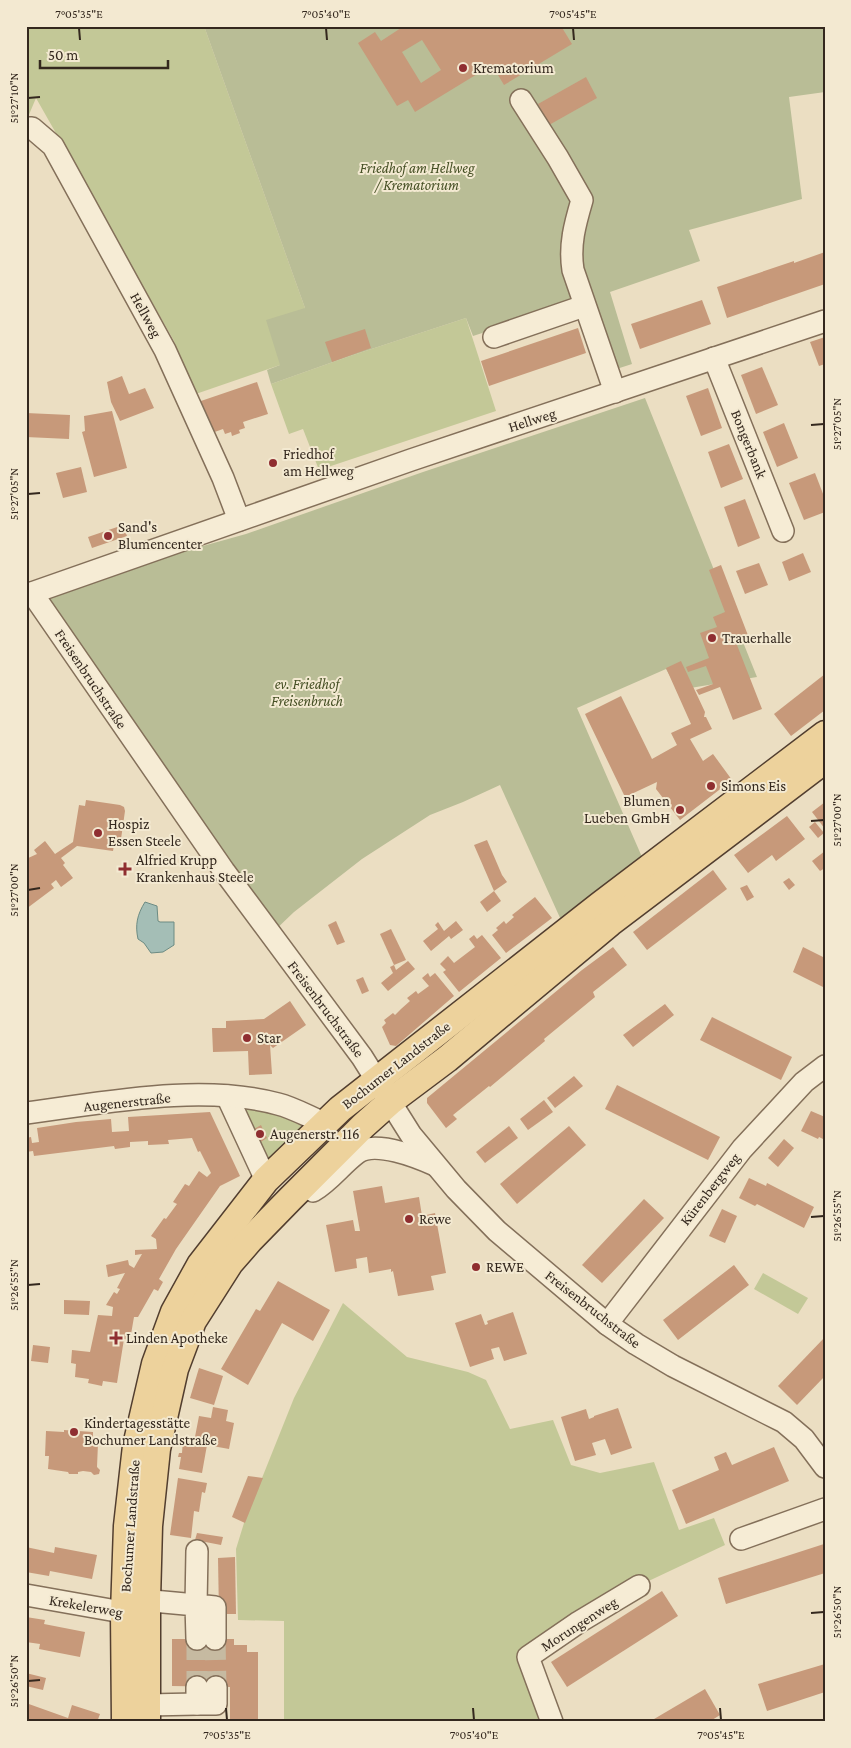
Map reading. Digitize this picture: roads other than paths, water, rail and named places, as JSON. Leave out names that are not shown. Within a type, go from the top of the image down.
[{"type":"main road","name":"Bochumer Landstraße","points":[[125,1722],[136,1607],[149,1526],[158,1449],[175,1369],[193,1320],[230,1263],[250,1240],[363,1126],[384,1091],[608,899],[825,734]]},
{"type":"main road","name":"Bochumer Landstraße","points":[[147,1713],[127,1526],[136,1446],[155,1364],[174,1312],[200,1265],[266,1180],[324,1123],[447,1059],[610,923],[825,760]]},
{"type":"street","points":[[521,100],[582,200],[573,232],[571,257],[573,270],[615,392]]},
{"type":"street","name":"Hellweg","points":[[26,128],[32,128],[53,146],[165,350],[239,520]]},
{"type":"street","points":[[494,337],[584,306]]},
{"type":"street","name":"Hellweg","points":[[29,594],[411,460],[825,321]]},
{"type":"street","name":"Bongerbank","points":[[714,358],[783,531]]},
{"type":"street","name":"Freisenbruchstraße","points":[[29,594],[219,864],[358,1050],[411,1135],[456,1189],[498,1231],[607,1324],[673,1366],[784,1422],[804,1439],[823,1461]]},
{"type":"street","name":"Kürenbergweg","points":[[607,1324],[742,1149],[804,1082],[825,1066]]},
{"type":"street","name":"Augenerstraße","points":[[26,1113],[137,1099],[200,1095],[227,1096],[279,1104],[324,1123]]},
{"type":"street","points":[[227,1096],[266,1180]]},
{"type":"street","name":"Bochumer Landstraße","points":[[294,1196],[315,1190],[359,1152],[370,1149],[382,1149],[410,1155],[439,1167]]},
{"type":"street","points":[[741,1539],[825,1509]]},
{"type":"street","points":[[197,1551],[196,1605],[206,1639]]},
{"type":"street","name":"Morungenweg","points":[[552,1722],[528,1657],[579,1622],[639,1586]]},
{"type":"street","name":"Krekelerweg","points":[[26,1595],[136,1607],[196,1605]]},
{"type":"street","points":[[147,1713],[203,1692]]},
{"type":"water","points":[[145,902],[157,906],[158,921],[174,922],[174,945],[163,952],[151,953],[144,943],[138,939],[137,920]]},
{"type":"tunnel","points":[[197,1639],[197,1687]]},
{"type":"tunnel","points":[[215,1639],[216,1687]]},
{"type":"place","name":"Krematorium","points":[[463,68]]},
{"type":"place","name":"Friedhof am Hellweg","points":[[273,463]]},
{"type":"place","name":"Sand's Blumencenter","points":[[108,536]]},
{"type":"place","name":"Trauerhalle","points":[[712,638]]},
{"type":"place","name":"Simons Eis","points":[[711,786]]},
{"type":"place","name":"Blumen Lueben GmbH","points":[[680,810]]},
{"type":"place","name":"Hospiz Essen Steele","points":[[98,833]]},
{"type":"place","name":"Alfried Krupp Krankenhaus Steele","points":[[125,869]]},
{"type":"place","name":"Star","points":[[247,1038]]},
{"type":"place","name":"Augenerstr. 116","points":[[260,1134]]},
{"type":"place","name":"Rewe","points":[[409,1219]]},
{"type":"place","name":"REWE","points":[[476,1267]]},
{"type":"place","name":"Linden Apotheke","points":[[116,1338]]},
{"type":"place","name":"Kindertagesstätte Bochumer Landstraße","points":[[74,1432]]},
{"type":"park label","name":"Friedhof am Hellweg / Krematorium","points":[[417,176]]},
{"type":"park label","name":"ev. Friedhof Freisenbruch","points":[[307,692]]}]
